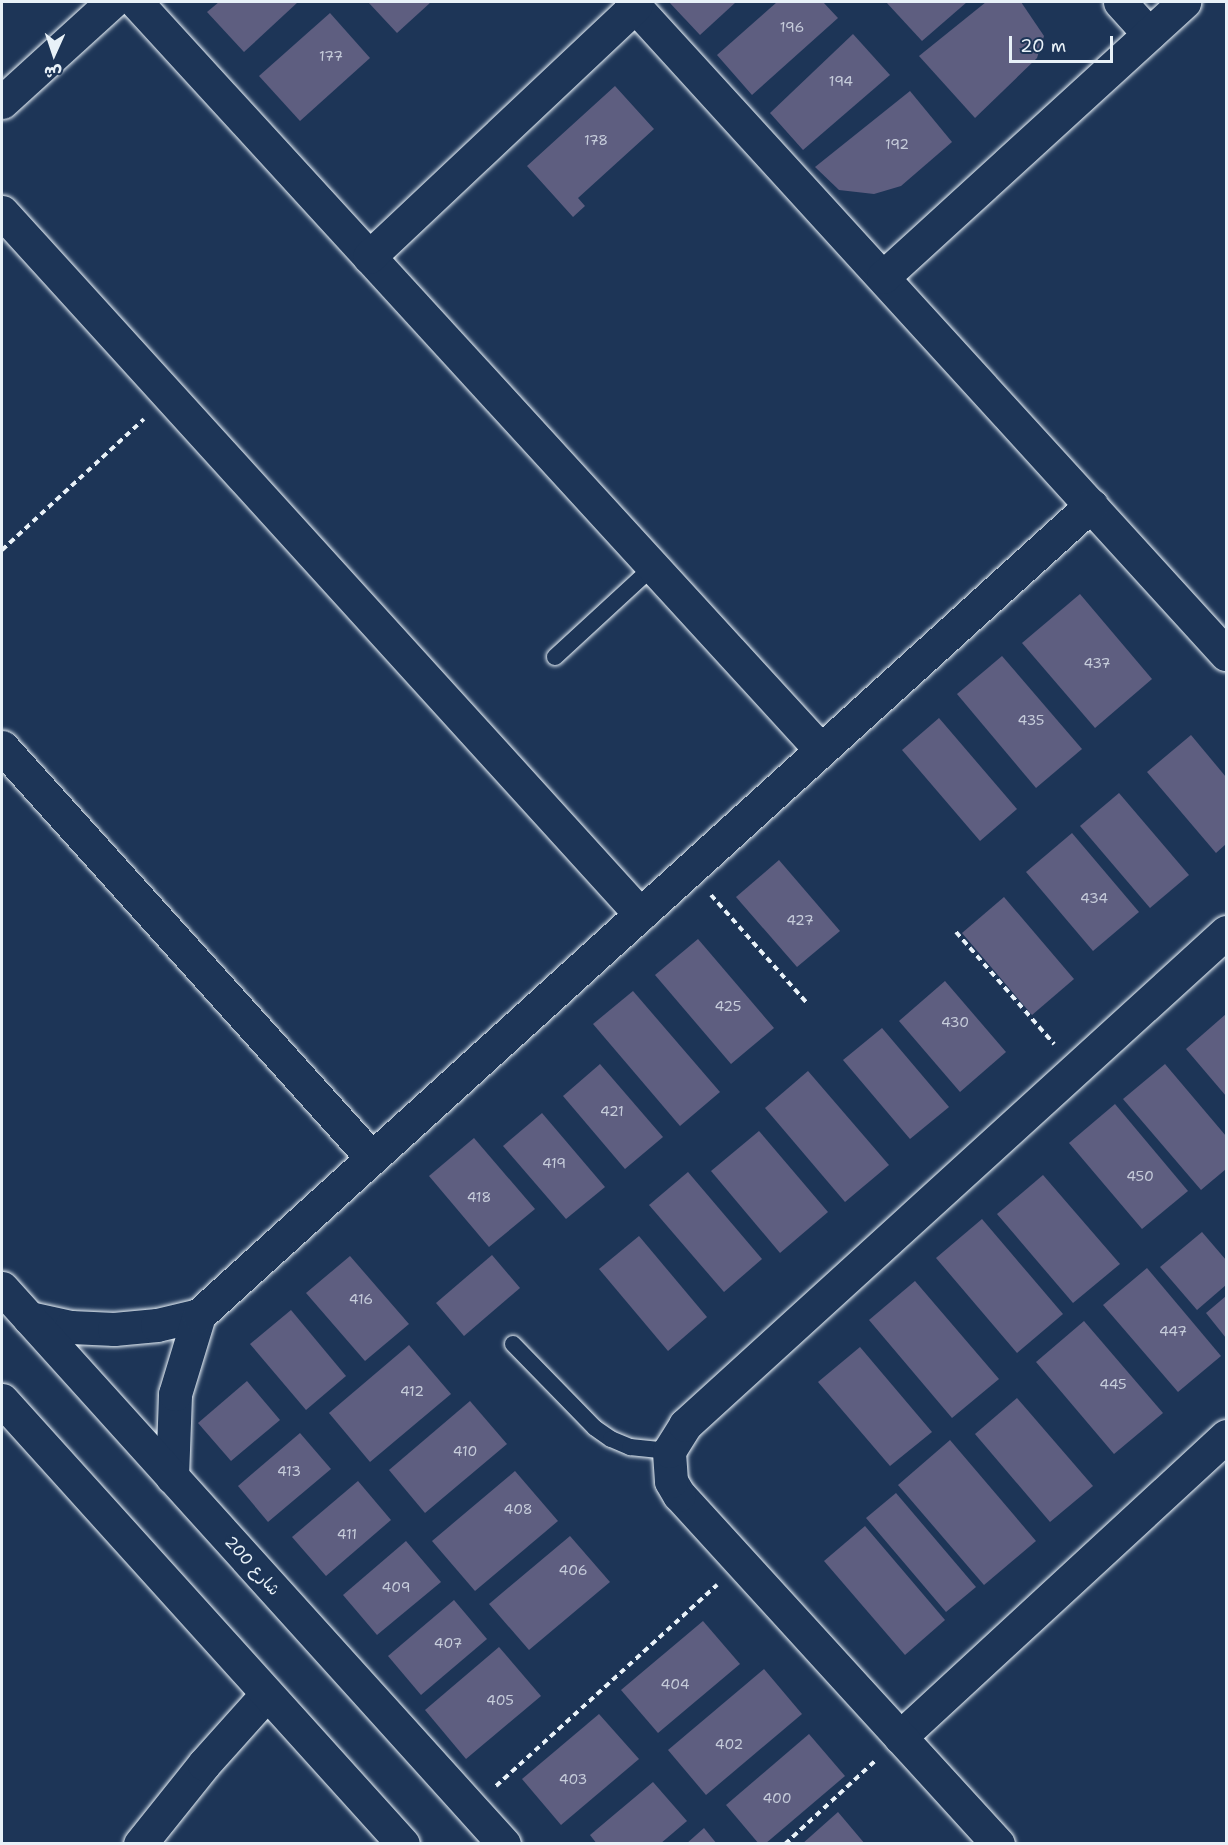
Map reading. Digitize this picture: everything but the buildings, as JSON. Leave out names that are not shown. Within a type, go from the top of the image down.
[{"type":"street","points":[[2,102],[112,2]]},
{"type":"street","points":[[136,2],[821,750]]},
{"type":"street","points":[[1120,2],[1149,34]]},
{"type":"street","points":[[883,277],[1184,2]]},
{"type":"street","points":[[369,256],[633,4],[1227,654]]},
{"type":"street","points":[[2,212],[640,914]]},
{"type":"street","points":[[29,1318],[71,1327],[114,1329],[157,1325],[199,1315],[1091,505]]},
{"type":"street","points":[[2,747],[372,1158]]},
{"type":"street","points":[[998,1844],[679,1495],[671,1481],[669,1451],[685,1425],[1227,932]]},
{"type":"street","name":"شارع 200","points":[[2,1288],[504,1844]]},
{"type":"street","points":[[172,1478],[175,1394],[199,1315]]},
{"type":"street","points":[[2,1400],[266,1695],[403,1844]]},
{"type":"street","points":[[900,1737],[1227,1436]]},
{"type":"street","points":[[140,1844],[204,1764],[266,1695]]},
{"type":"lane","points":[[555,657],[653,567]]},
{"type":"lane","points":[[513,1344],[595,1428],[630,1447],[669,1451]]},
{"type":"path","points":[[2,550],[169,396]]},
{"type":"path","points":[[689,870],[806,1002]]},
{"type":"path","points":[[957,932],[1076,1069]]},
{"type":"path","points":[[471,1808],[742,1563]]},
{"type":"path","points":[[785,1844],[900,1737]]}]
